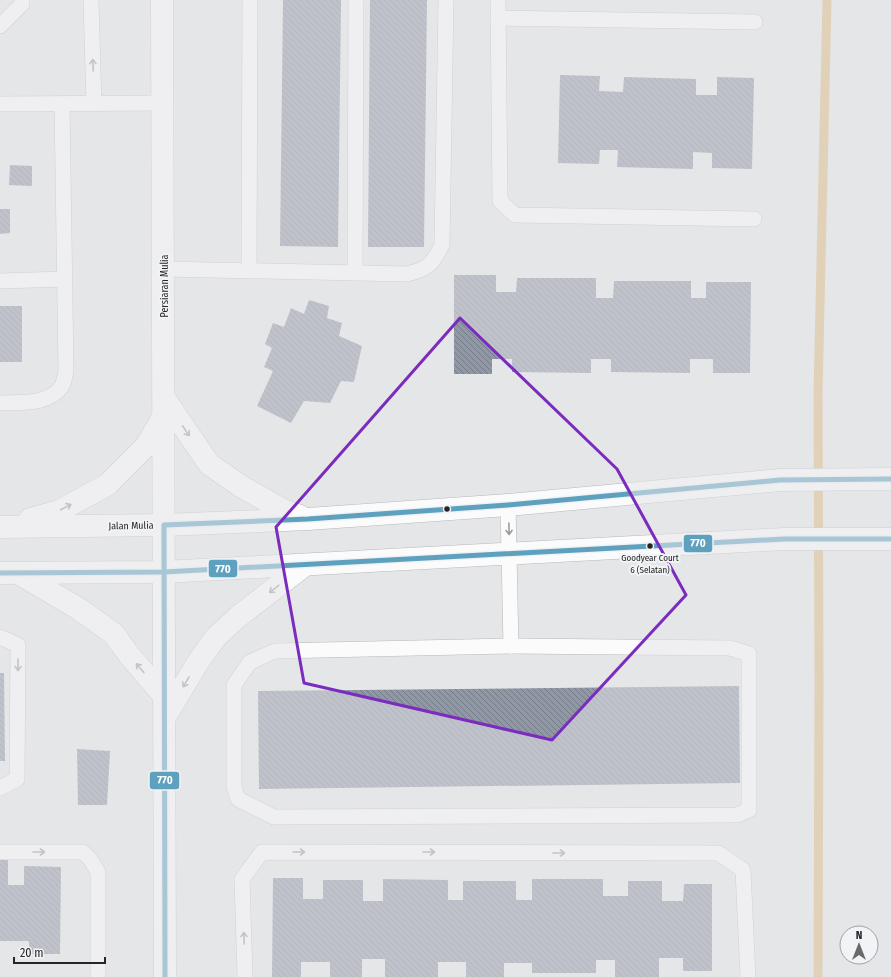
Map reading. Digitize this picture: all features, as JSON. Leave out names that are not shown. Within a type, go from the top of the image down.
[{"type":"main road","name":"Persiaran Mulia","points":[[162,0],[165,977]]},
{"type":"main road","points":[[1,526],[59,511],[108,485],[147,445],[164,406],[209,464],[242,487],[285,512],[308,519]]},
{"type":"main road","name":"Jalan Mulia","points":[[1,526],[164,524],[308,519],[508,505],[780,480],[891,479]]},
{"type":"main road","points":[[9,573],[164,572],[784,538],[891,539]]},
{"type":"main road","points":[[9,573],[79,609],[114,634],[165,707],[216,637],[240,616],[305,565]]},
{"type":"lane","points":[[0,26],[22,4],[22,0]]},
{"type":"lane","points":[[91,0],[94,104]]},
{"type":"lane","points":[[248,271],[250,0]]},
{"type":"lane","points":[[355,274],[356,0]]},
{"type":"lane","points":[[164,269],[407,274],[422,270],[434,261],[442,245],[446,0]]},
{"type":"lane","points":[[498,0],[500,201],[515,215],[754,219]]},
{"type":"lane","points":[[498,18],[755,22]]},
{"type":"lane","points":[[0,104],[163,103]]},
{"type":"lane","points":[[0,403],[35,402],[52,397],[62,386],[66,371],[62,104]]},
{"type":"lane","points":[[0,281],[65,280]]},
{"type":"lane","points":[[508,505],[511,646]]},
{"type":"lane","points":[[0,637],[18,645],[17,779],[0,788]]},
{"type":"lane","points":[[511,646],[730,648],[749,654],[749,810],[737,815],[274,817],[238,799],[234,787],[234,685],[250,662],[275,651],[511,646]]},
{"type":"lane","points":[[0,852],[83,852],[90,859],[98,872],[98,977]]},
{"type":"lane","points":[[245,977],[242,879],[262,852],[718,853],[743,870],[748,977]]},
{"type":"highlighted area","points":[[460,318],[617,469],[686,595],[552,740],[304,683],[276,527]]},
{"type":"building","points":[[283,0],[341,0],[338,247],[280,246]]},
{"type":"building","points":[[370,0],[427,0],[424,247],[368,247]]},
{"type":"building","points":[[560,75],[600,76],[599,91],[623,92],[624,77],[696,79],[696,95],[717,95],[717,77],[754,78],[752,169],[712,168],[712,153],[693,152],[693,169],[617,167],[618,150],[600,150],[599,164],[558,163]]},
{"type":"building","points":[[10,165],[32,166],[32,186],[9,185]]},
{"type":"building","points":[[0,209],[10,209],[10,233],[0,234]]},
{"type":"building","points":[[454,275],[496,275],[496,292],[516,292],[517,278],[596,278],[596,298],[613,298],[614,281],[691,281],[691,298],[706,298],[706,282],[751,282],[750,373],[713,373],[713,359],[690,359],[690,373],[611,372],[611,359],[591,359],[591,373],[512,372],[512,359],[492,359],[492,374],[454,374]]},
{"type":"building","points":[[309,300],[329,306],[327,318],[342,323],[339,336],[362,346],[354,382],[341,381],[330,403],[304,401],[291,423],[257,406],[273,371],[264,367],[272,348],[265,344],[273,323],[284,327],[291,308],[304,314]]},
{"type":"building","points":[[0,306],[22,306],[22,362],[0,362]]},
{"type":"building","points":[[0,673],[4,673],[5,761],[0,761]]},
{"type":"building","points":[[739,686],[740,783],[259,789],[258,691]]},
{"type":"building","points":[[77,749],[110,751],[107,805],[78,805]]},
{"type":"building","points":[[0,860],[8,860],[8,885],[24,885],[24,866],[61,867],[60,954],[29,954],[29,941],[0,941]]},
{"type":"building","points":[[273,878],[303,878],[303,899],[323,899],[323,880],[363,880],[363,901],[383,901],[383,879],[448,880],[448,900],[463,900],[463,881],[516,881],[516,900],[532,900],[532,879],[603,879],[603,896],[628,896],[628,881],[662,881],[662,901],[683,901],[684,884],[712,884],[712,971],[683,971],[683,958],[659,958],[659,977],[615,977],[615,960],[596,960],[596,973],[532,973],[532,963],[504,963],[504,977],[466,977],[466,962],[438,962],[438,977],[385,977],[385,959],[362,959],[362,977],[330,977],[330,962],[301,962],[301,977],[272,977]]},
{"type":"waterway","points":[[818,977],[818,393],[827,0]]},
{"type":"transit line","name":"770","points":[[165,977],[164,525],[308,519],[508,505],[780,480],[891,479]]},
{"type":"transit line","name":"770","points":[[0,573],[164,572],[784,539],[891,539]]},
{"type":"place","name":"Goodyear Court 6 (Selatan)","points":[[650,546]]}]
